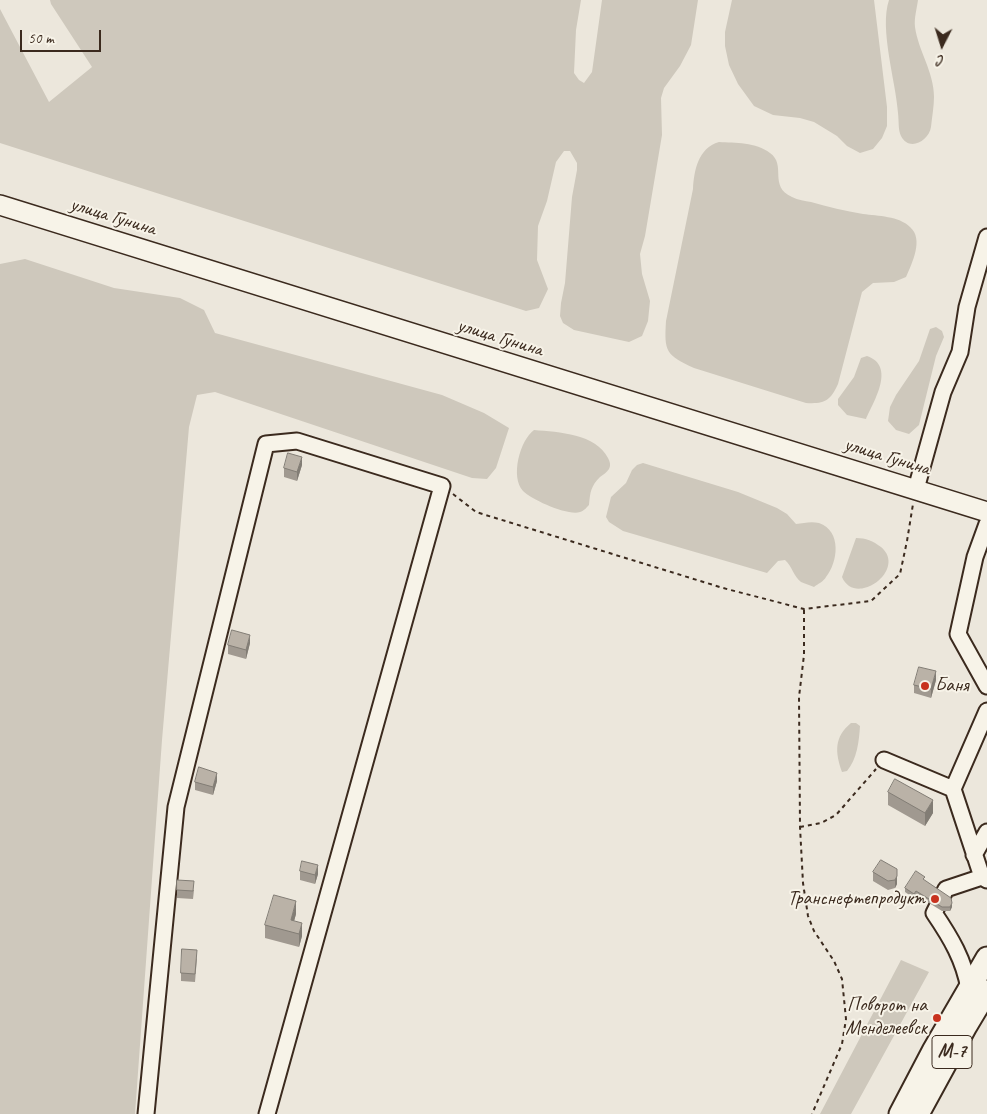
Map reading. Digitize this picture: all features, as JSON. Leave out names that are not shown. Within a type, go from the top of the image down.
[{"type":"highway","name":"М-7","points":[[918,1114],[966,1026],[987,958]]},
{"type":"highway","name":"М-7","points":[[900,1114],[933,1051],[978,990]]},
{"type":"main road","name":"улица Гунина","points":[[0,205],[987,512]]},
{"type":"street","points":[[916,489],[943,392],[960,352],[968,307],[987,237]]},
{"type":"street","points":[[146,1114],[176,807],[266,444],[297,441],[442,486],[266,1114]]},
{"type":"street","points":[[987,524],[975,557],[958,634],[987,686]]},
{"type":"street","points":[[978,990],[967,977],[954,942],[934,913],[946,889],[984,879],[952,789],[987,712]]},
{"type":"street","points":[[884,760],[952,789]]},
{"type":"street","points":[[974,855],[987,832]]},
{"type":"street","points":[[966,1026],[987,1015]]},
{"type":"path","points":[[442,486],[476,512],[722,588],[804,609],[871,601],[900,574],[916,489]]},
{"type":"path","points":[[804,609],[804,655],[799,698],[800,827],[803,883],[808,916],[814,931],[834,961],[842,979],[846,1019],[842,1044],[812,1114]]},
{"type":"path","points":[[800,827],[821,823],[836,815],[884,760]]},
{"type":"shaded area","points":[[50,0],[581,0],[576,30],[574,73],[584,83],[592,72],[602,0],[698,0],[691,45],[680,66],[664,88],[661,98],[662,135],[645,236],[640,254],[642,274],[650,301],[648,321],[642,336],[629,342],[574,330],[563,323],[560,316],[565,283],[572,197],[577,170],[577,163],[570,151],[564,151],[556,162],[547,201],[538,226],[537,260],[548,289],[539,308],[526,311],[0,143],[0,9],[49,102],[92,67]]},
{"type":"shaded area","points":[[732,0],[874,0],[887,107],[887,126],[882,138],[873,149],[860,153],[814,122],[800,118],[773,115],[754,106],[738,84],[729,65],[725,46],[725,32]]},
{"type":"shaded area","points":[[889,0],[918,0],[915,27],[933,88],[934,104],[931,127],[927,137],[913,144],[905,141],[899,131],[897,100],[887,40],[886,12]]},
{"type":"shaded area","points":[[719,142],[752,145],[770,153],[777,163],[781,187],[792,197],[843,210],[894,219],[905,223],[914,232],[916,251],[906,277],[894,282],[873,283],[862,292],[838,384],[829,398],[822,402],[806,403],[694,368],[672,356],[667,346],[666,321],[696,168],[706,149]]},
{"type":"shaded area","points":[[25,259],[114,288],[180,298],[204,310],[215,333],[442,395],[484,413],[509,428],[496,468],[487,479],[472,478],[215,392],[197,395],[189,427],[162,740],[135,1114],[0,1114],[0,264]]},
{"type":"shaded area","points":[[936,327],[942,331],[944,337],[936,356],[919,425],[909,434],[896,430],[888,421],[890,407],[919,361],[930,329]]},
{"type":"shaded area","points":[[867,356],[876,361],[882,376],[877,394],[866,419],[847,415],[838,405],[838,399],[854,377],[861,358]]},
{"type":"shaded area","points":[[534,430],[565,433],[586,439],[602,450],[608,458],[609,469],[593,486],[589,505],[583,511],[567,512],[542,503],[528,495],[519,485],[517,477],[518,459],[525,442]]},
{"type":"shaded area","points":[[643,463],[738,492],[777,508],[787,514],[796,524],[816,522],[826,527],[831,533],[836,547],[830,571],[824,580],[814,587],[801,582],[785,560],[778,561],[767,573],[623,531],[609,522],[606,517],[611,497],[626,483],[632,470],[637,465]]},
{"type":"shaded area","points":[[856,538],[875,543],[888,556],[888,566],[884,575],[867,587],[857,589],[849,586],[842,577]]},
{"type":"shaded area","points":[[851,723],[856,723],[860,726],[858,744],[850,766],[847,771],[842,772],[837,751],[839,739],[845,728]]},
{"type":"shaded area","points":[[901,960],[929,972],[851,1114],[820,1114]]},
{"type":"building","points":[[288,453],[302,457],[297,472],[284,468]]},
{"type":"building","points":[[232,630],[250,635],[246,650],[228,645]]},
{"type":"building","points":[[919,667],[936,671],[931,689],[914,685]]},
{"type":"building","points":[[199,767],[217,773],[213,787],[195,782]]},
{"type":"building","points":[[895,779],[933,800],[925,813],[888,792]]},
{"type":"building","points":[[881,860],[897,869],[895,880],[888,881],[873,872]]},
{"type":"building","points":[[302,861],[318,865],[315,875],[300,871]]},
{"type":"building","points":[[916,871],[925,877],[923,879],[951,898],[952,903],[950,907],[942,907],[916,891],[914,894],[905,888]]},
{"type":"building","points":[[177,880],[194,881],[193,891],[177,890]]},
{"type":"building","points":[[274,895],[296,901],[291,920],[302,923],[299,934],[265,925]]},
{"type":"building","points":[[182,949],[197,950],[195,974],[181,973]]},
{"type":"place","name":"Баня","points":[[925,686]]},
{"type":"place","name":"Транснефтепродукт","points":[[935,899]]},
{"type":"place","name":"Поворот на Менделеевск","points":[[937,1018]]}]
